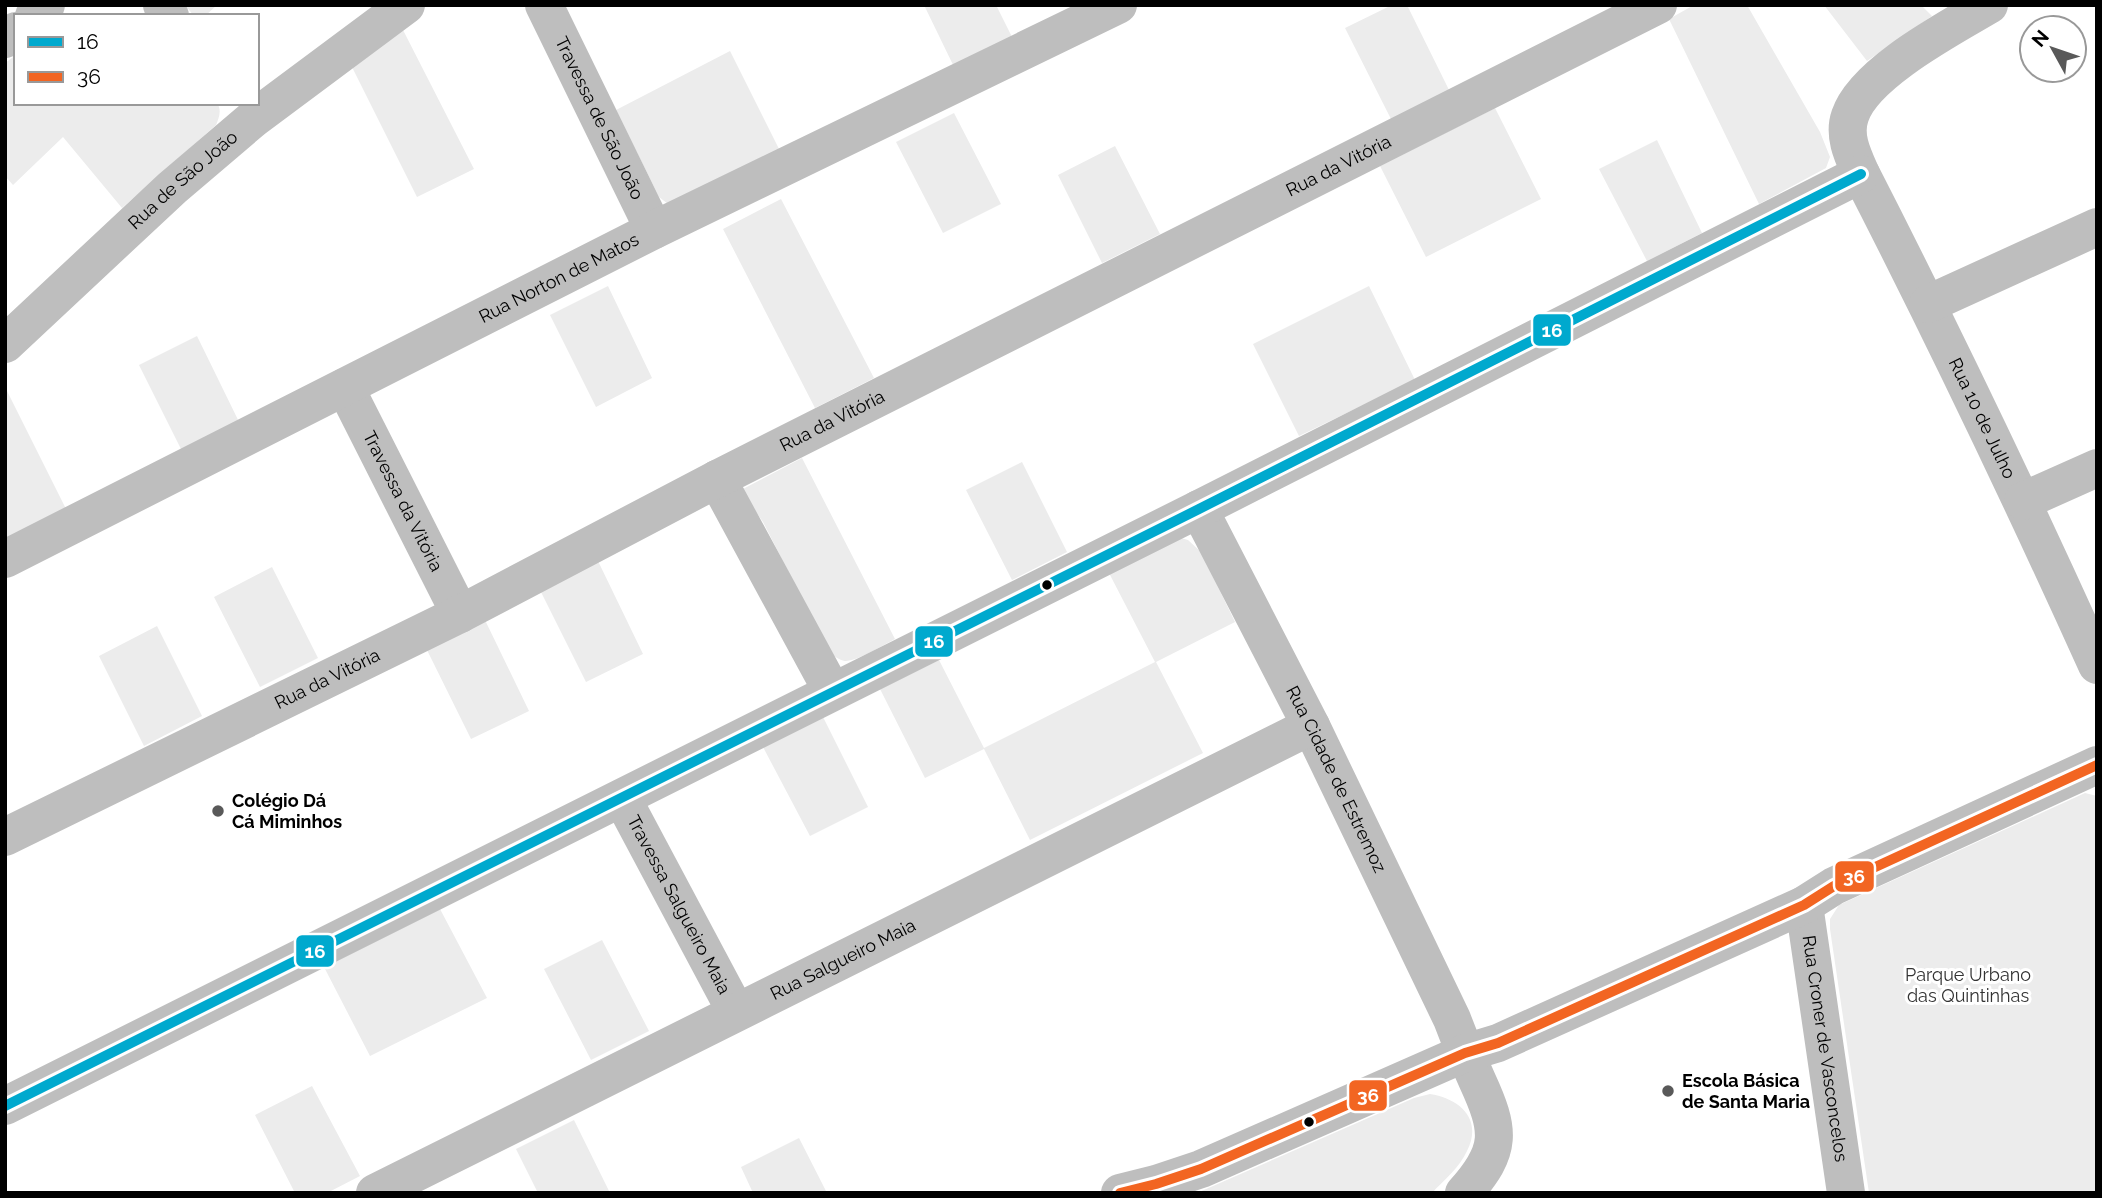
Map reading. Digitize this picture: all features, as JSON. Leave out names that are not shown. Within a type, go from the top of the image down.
[{"type":"street","name":"Rua de São João","points":[[259,103],[406,5]]},
{"type":"street","name":"Travessa de São João","points":[[544,5],[654,230]]},
{"type":"street","name":"Rua Norton de Matos","points":[[5,559],[654,230],[1118,5]]},
{"type":"street","name":"Rua da Vitória","points":[[5,837],[460,614],[717,480],[1658,5]]},
{"type":"street","name":"Rua 10 de Julho","points":[[1989,5],[1921,46],[1874,83],[1857,101],[1849,118],[1847,136],[1861,174],[1928,304],[2097,665]]},
{"type":"street","name":"Rua de São João","points":[[5,344],[172,188],[247,111]]},
{"type":"street","points":[[5,1106],[1199,509],[1861,174]]},
{"type":"street","points":[[1928,304],[2097,227]]},
{"type":"street","name":"Travessa da Vitória","points":[[345,387],[460,614]]},
{"type":"street","points":[[2022,501],[2097,468]]},
{"type":"street","points":[[717,480],[832,691]]},
{"type":"street","name":"Rua Cidade de Estremoz","points":[[1199,509],[1311,726],[1452,1019],[1491,1109],[1495,1131],[1491,1152],[1482,1173],[1464,1193]]},
{"type":"street","name":"Rua Salgueiro Maia","points":[[375,1193],[1311,726]]},
{"type":"street","points":[[1120,1193],[1200,1169],[1465,1053],[1508,1038],[1804,905],[1834,886],[2097,765]]},
{"type":"street","name":"Travessa Salgueiro Maia","points":[[622,798],[736,1012]]},
{"type":"street","name":"Rua Croner de Vasconcelos","points":[[1804,905],[1846,1193]]},
{"type":"green space","points":[[185,5],[217,5],[207,14],[192,14]]},
{"type":"green space","points":[[924,5],[996,5],[1014,41],[956,71]]},
{"type":"green space","points":[[1392,5],[1407,5],[1450,92],[1392,121],[1345,28]]},
{"type":"green space","points":[[1694,5],[1747,5],[1820,132],[1830,157],[1826,168],[1759,204],[1669,19]]},
{"type":"green space","points":[[1824,5],[1921,5],[1932,16],[1867,61]]},
{"type":"green space","points":[[403,30],[474,169],[417,197],[352,67]]},
{"type":"green space","points":[[730,51],[783,157],[672,207],[659,197],[616,110]]},
{"type":"green space","points":[[14,56],[14,105],[218,105],[218,120],[216,125],[122,208],[63,137],[13,185],[5,176],[5,63]]},
{"type":"green space","points":[[1495,108],[1541,199],[1426,257],[1380,166]]},
{"type":"green space","points":[[954,113],[1001,204],[943,233],[896,142]]},
{"type":"green space","points":[[1657,140],[1702,233],[1647,261],[1599,169]]},
{"type":"green space","points":[[1115,146],[1160,234],[1102,263],[1058,175]]},
{"type":"green space","points":[[781,199],[874,378],[815,408],[723,229]]},
{"type":"green space","points":[[608,286],[652,378],[596,407],[550,315]]},
{"type":"green space","points":[[1369,286],[1415,380],[1299,436],[1253,344]]},
{"type":"green space","points":[[197,336],[242,428],[185,457],[139,365]]},
{"type":"green space","points":[[5,387],[69,515],[11,544],[5,533]]},
{"type":"green space","points":[[802,458],[895,639],[850,660],[841,660],[830,653],[763,522],[741,490]]},
{"type":"green space","points":[[1022,462],[1067,552],[1012,580],[966,490]]},
{"type":"green space","points":[[1181,538],[1188,540],[1201,552],[1235,622],[1156,662],[1203,753],[1030,840],[984,749],[925,778],[880,689],[939,660],[984,748],[1155,662],[1109,573]]},
{"type":"green space","points":[[598,561],[643,654],[586,682],[540,590]]},
{"type":"green space","points":[[272,567],[318,658],[260,687],[214,597]]},
{"type":"green space","points":[[484,618],[529,711],[471,739],[426,648]]},
{"type":"green space","points":[[157,626],[202,716],[144,746],[99,656]]},
{"type":"green space","points":[[823,717],[868,807],[810,836],[763,747]]},
{"type":"green space","name":"Parque Urbano das Quintinhas","points":[[2085,793],[2097,796],[2097,1193],[1869,1193],[1830,919],[1839,905]]},
{"type":"green space","points":[[440,909],[487,998],[370,1056],[324,967]]},
{"type":"green space","points":[[602,940],[649,1031],[591,1060],[544,969]]},
{"type":"green space","points":[[312,1086],[360,1176],[327,1193],[295,1193],[255,1115]]},
{"type":"green space","points":[[1430,1094],[1459,1106],[1466,1112],[1472,1129],[1464,1157],[1432,1193],[1197,1193],[1414,1098]]},
{"type":"green space","points":[[574,1120],[610,1193],[538,1193],[516,1149]]},
{"type":"green space","points":[[799,1138],[827,1193],[753,1193],[741,1167]]},
{"type":"transit line","name":"16","points":[[5,1106],[1199,509],[1861,174]]},
{"type":"transit line","name":"36","points":[[1120,1193],[1201,1169],[1465,1053],[1498,1043],[1804,905],[1834,886],[2097,765]]},
{"type":"place","name":"Colégio Dá Cá Miminhos","points":[[218,811]]},
{"type":"place","name":"Escola Básica de Santa Maria","points":[[1668,1091]]}]
